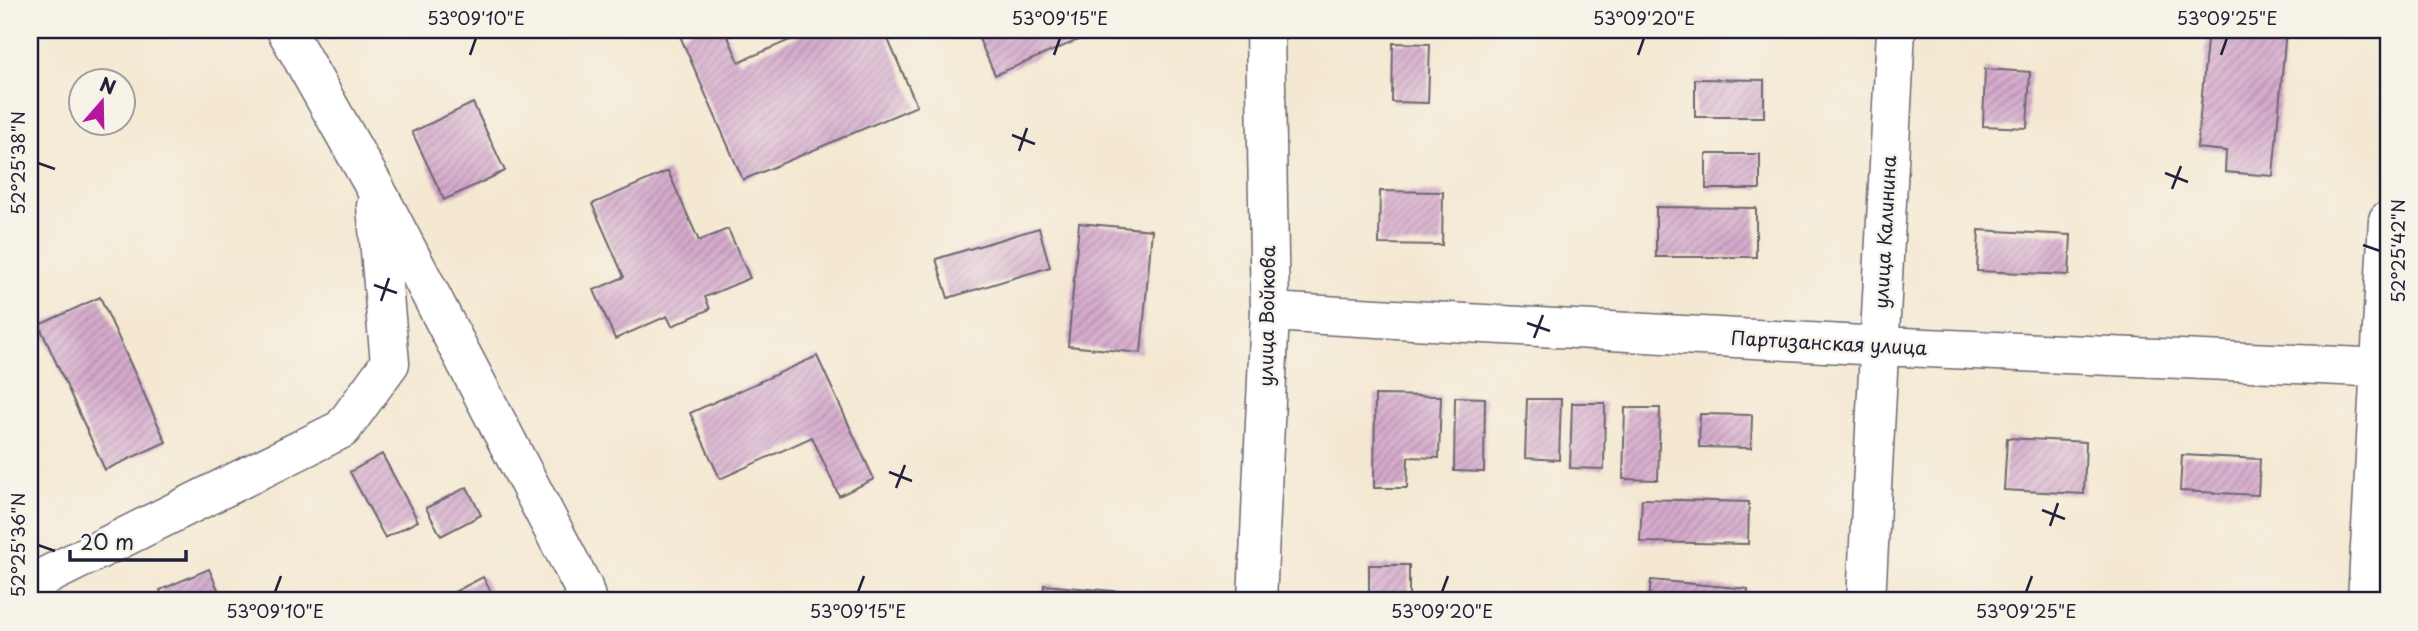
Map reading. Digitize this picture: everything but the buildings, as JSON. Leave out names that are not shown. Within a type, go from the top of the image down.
[{"type":"street","points":[[286,30],[374,186],[583,587],[587,601]]},
{"type":"street","name":"улица Войкова","points":[[1257,601],[1270,312],[1265,30]]},
{"type":"street","name":"улица Калинина","points":[[1866,601],[1896,30]]},
{"type":"street","points":[[30,584],[342,429],[390,363],[374,186]]},
{"type":"street","points":[[2368,601],[2384,368],[2388,220]]},
{"type":"street","name":"Партизанская улица","points":[[1270,312],[1880,346],[2384,368]]}]
